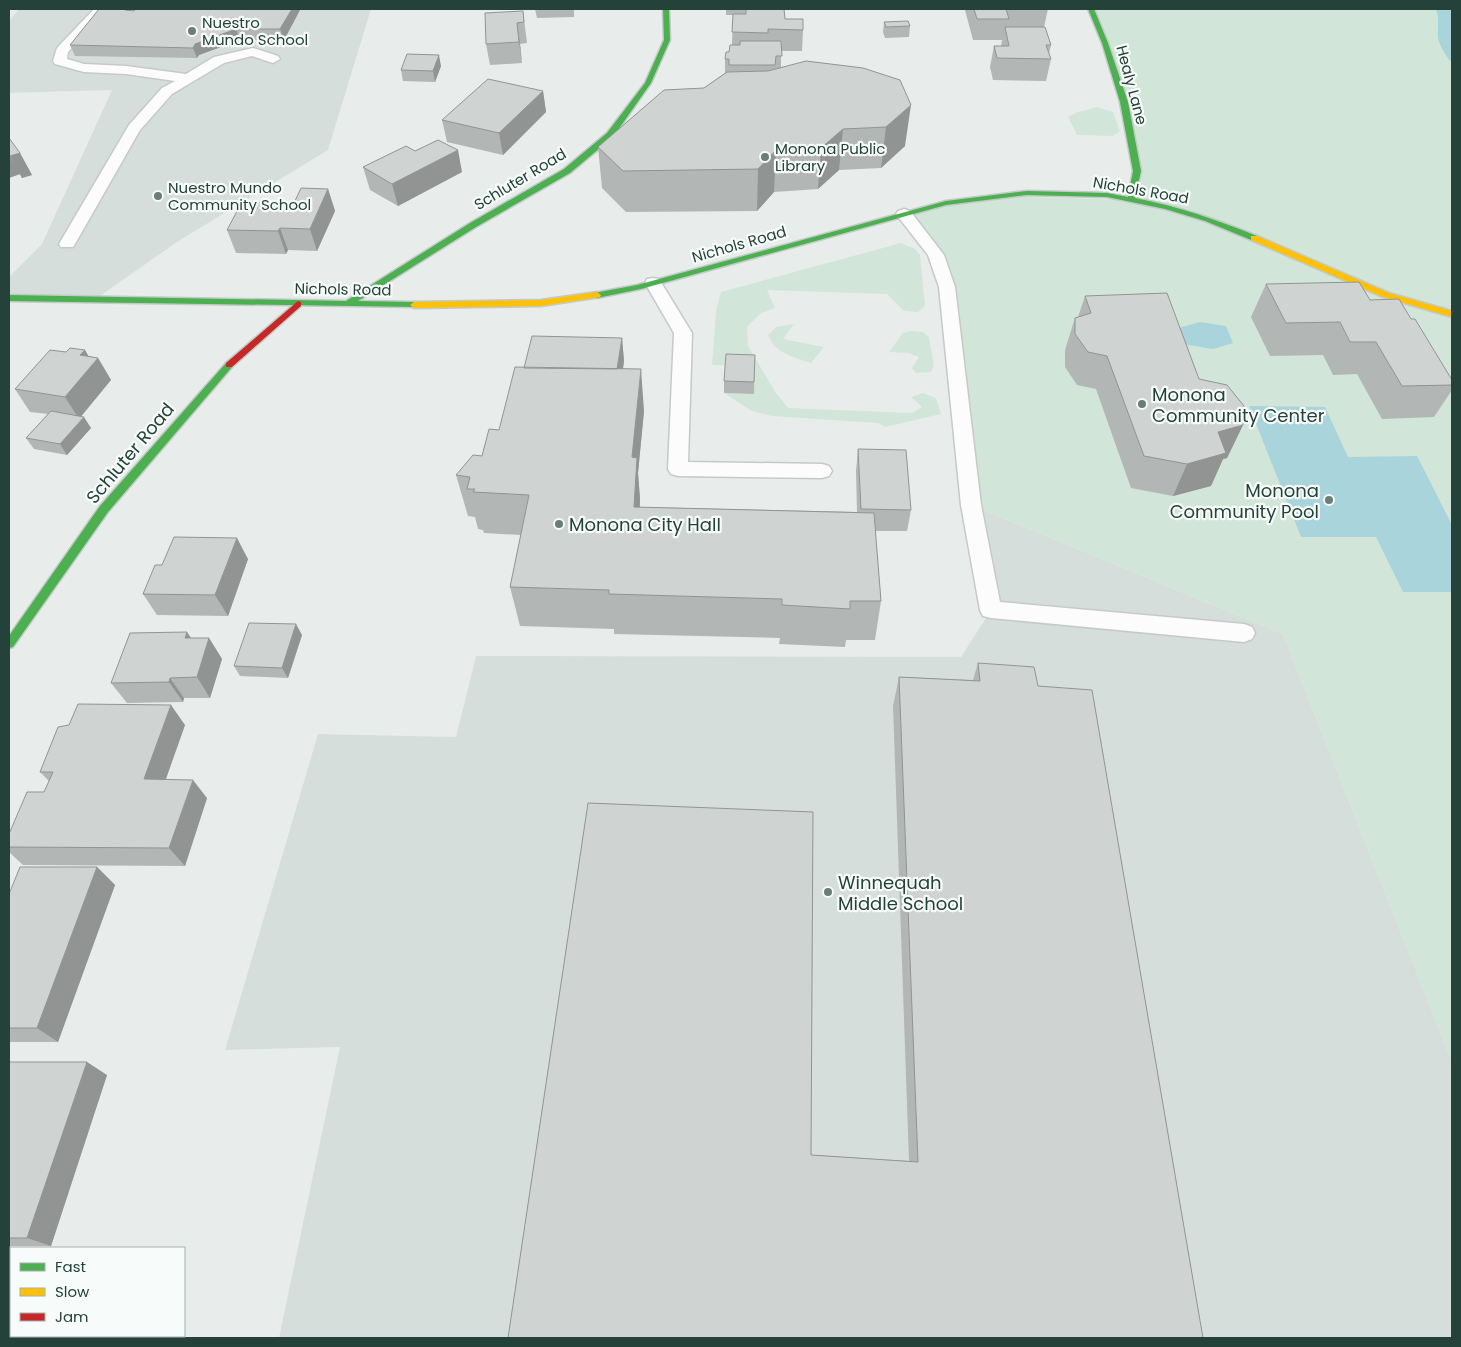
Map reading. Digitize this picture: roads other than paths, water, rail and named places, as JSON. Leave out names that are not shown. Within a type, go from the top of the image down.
[{"type":"street","name":"Schluter Road","points":[[348,304],[473,225],[567,171],[610,135],[648,83],[667,40],[666,9]]},
{"type":"street","name":"Healy Lane","points":[[1091,9],[1105,43],[1124,102],[1137,171],[1130,200]]},
{"type":"street","name":"Nichols Road","points":[[9,298],[97,298],[298,304],[475,306],[542,302],[592,296],[653,283],[946,203],[1027,192],[1107,196],[1166,207],[1208,219],[1350,281],[1452,314]]},
{"type":"street","name":"Schluter Road","points":[[9,644],[104,509],[223,370],[298,304]]},
{"type":"lane","points":[[101,9],[62,51],[60,60],[67,64],[88,69],[125,70],[188,78]]},
{"type":"lane","points":[[67,244],[134,128],[167,91],[219,60],[252,52],[273,59]]},
{"type":"lane","points":[[904,214],[920,232],[936,255],[947,287],[971,505],[990,610],[1244,634]]},
{"type":"lane","points":[[653,283],[684,333],[678,469],[822,471]]},
{"type":"water","points":[[1436,9],[1452,9],[1452,63],[1438,38]]},
{"type":"water","points":[[1200,322],[1226,326],[1233,343],[1213,349],[1183,344],[1178,328]]},
{"type":"water","points":[[1249,406],[1325,407],[1348,457],[1417,456],[1452,525],[1452,592],[1403,592],[1376,537],[1301,537]]},
{"type":"place","name":"Nuestro Mundo School","points":[[192,31]]},
{"type":"place","name":"Monona Public Library","points":[[765,157]]},
{"type":"place","name":"Nuestro Mundo Community School","points":[[158,196]]},
{"type":"place","name":"Monona Community Center","points":[[1142,404]]},
{"type":"place","name":"Monona Community Pool","points":[[1329,500]]},
{"type":"place","name":"Monona City Hall","points":[[559,524]]},
{"type":"place","name":"Winnequah Middle School","points":[[828,892]]}]
